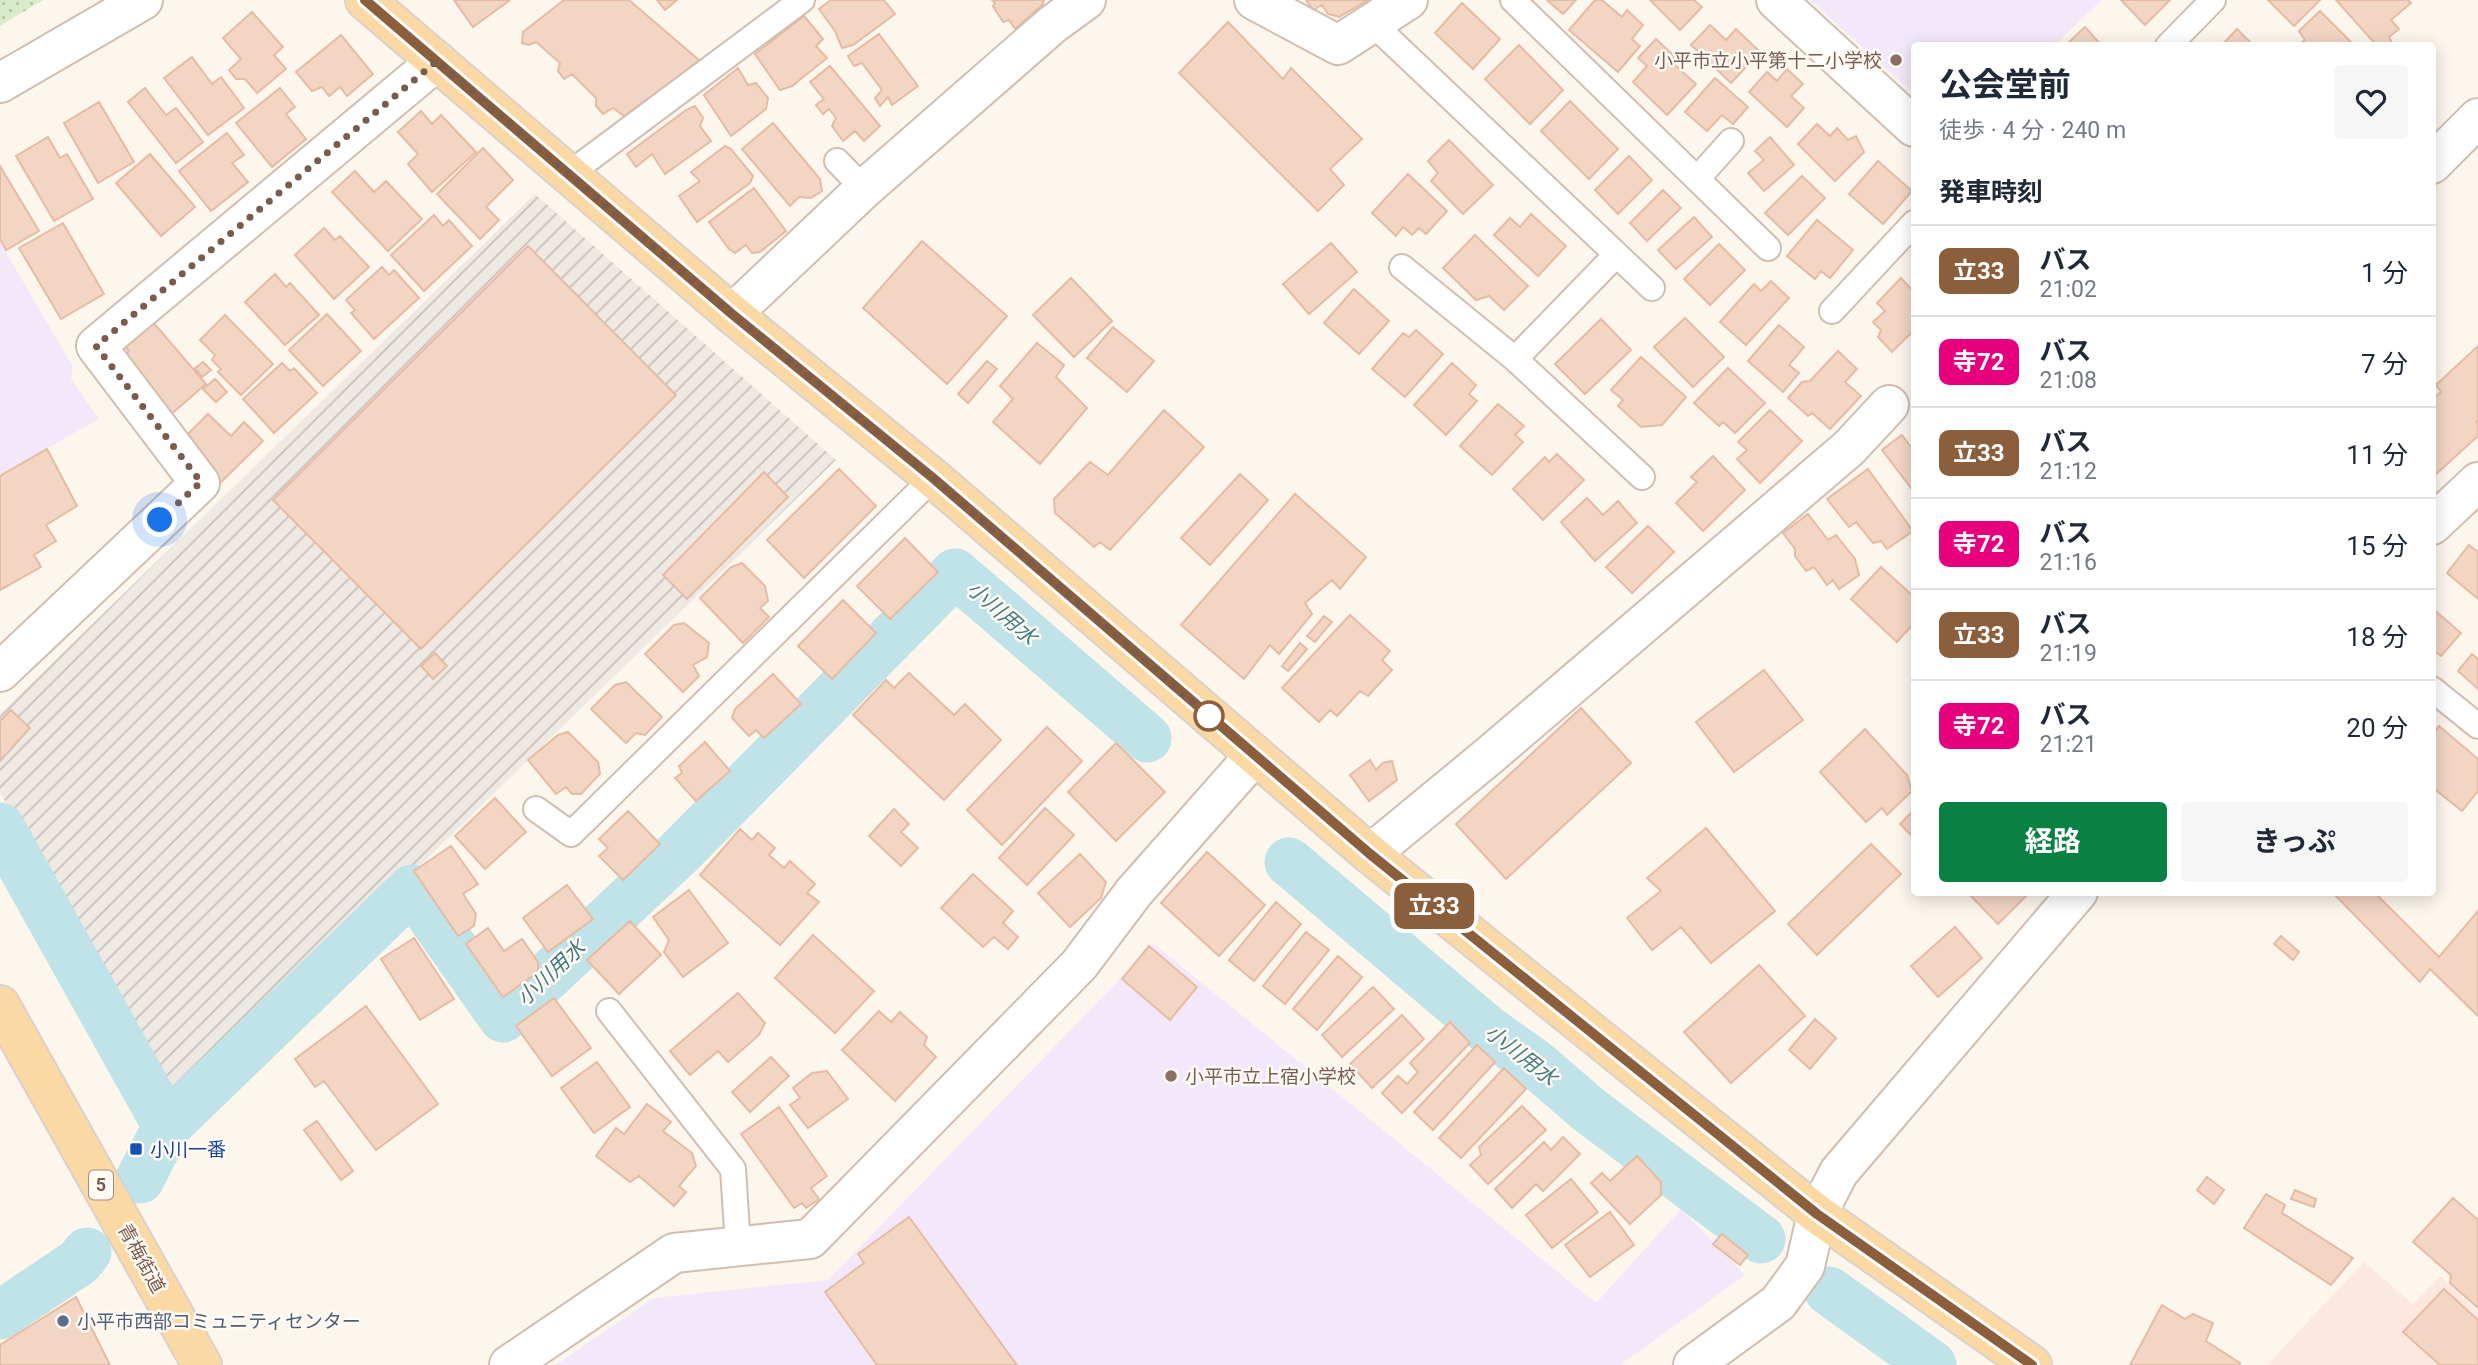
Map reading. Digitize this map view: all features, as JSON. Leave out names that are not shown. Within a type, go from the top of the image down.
[{"type":"main road","points":[[365,0],[732,314],[933,478],[1370,854],[1817,1214],[2032,1365]]},
{"type":"main road","name":"青梅街道","points":[[0,1005],[202,1365]]},
{"type":"street","points":[[0,83],[143,0]]},
{"type":"street","points":[[732,314],[864,189],[1053,24],[1086,0]]},
{"type":"street","points":[[1254,0],[1338,45],[1408,0]]},
{"type":"street","points":[[1776,0],[1911,124]]},
{"type":"street","points":[[0,671],[201,482],[96,346],[437,61]]},
{"type":"street","points":[[2436,160],[2478,118]]},
{"type":"street","points":[[1370,854],[1490,755],[1838,457],[1889,405]]},
{"type":"street","points":[[2436,522],[2474,492]]},
{"type":"street","points":[[509,1365],[674,1253],[810,1239],[1079,965],[1134,892],[1255,755]]},
{"type":"street","points":[[1693,1365],[1778,1303],[1805,1266],[1817,1214],[1839,1171],[2075,896]]},
{"type":"lane","points":[[569,174],[802,0]]},
{"type":"lane","points":[[1513,0],[1768,248]]},
{"type":"lane","points":[[2172,42],[2213,0]]},
{"type":"lane","points":[[1373,23],[1652,288]]},
{"type":"lane","points":[[1697,179],[1731,141]]},
{"type":"lane","points":[[837,161],[864,189]]},
{"type":"lane","points":[[1832,311],[1911,226]]},
{"type":"lane","points":[[1515,359],[1616,255]]},
{"type":"lane","points":[[1402,267],[1515,359],[1643,477]]},
{"type":"lane","points":[[536,809],[571,834],[933,478]]},
{"type":"lane","points":[[2436,692],[2478,726]]},
{"type":"lane","points":[[608,1011],[733,1169],[738,1246]]},
{"type":"shaded area","name":"小平市立小平第十二小学校","points":[[1810,0],[2102,0],[2057,42],[1911,42],[1911,91]]},
{"type":"shaded area","points":[[535,194],[836,460],[169,1110],[0,792],[0,714]]},
{"type":"shaded area","points":[[0,242],[73,367],[71,379],[99,419],[0,475]]},
{"type":"shaded area","name":"小平市立上宿小学校","points":[[1154,944],[1596,1303],[1681,1209],[1745,1275],[1620,1365],[556,1365],[653,1298],[828,1280]]},
{"type":"shaded area","points":[[2364,1262],[2413,1304],[2441,1276],[2478,1312],[2478,1365],[2267,1365]]},
{"type":"green space","points":[[0,0],[43,0],[0,26]]},
{"type":"building","points":[[454,0],[510,0],[473,27]]},
{"type":"building","points":[[564,0],[629,0],[700,61],[624,116],[613,108],[603,114],[596,106],[596,98],[572,74],[564,79],[558,71],[560,63],[536,42],[529,45],[522,43],[523,32]]},
{"type":"building","points":[[657,0],[677,0],[665,10]]},
{"type":"building","points":[[831,0],[884,0],[895,14],[853,45],[842,48],[835,31],[819,9]]},
{"type":"building","points":[[992,0],[1044,0],[1043,4],[1015,29],[1009,20],[1003,22]]},
{"type":"building","points":[[1306,0],[1368,0],[1339,17],[1328,14],[1322,5],[1313,10]]},
{"type":"building","points":[[1547,0],[1576,0],[1563,14]]},
{"type":"building","points":[[1595,0],[1602,0],[1622,17],[1627,10],[1643,25],[1632,39],[1640,46],[1618,72],[1569,30]]},
{"type":"building","points":[[1650,0],[1694,0],[1702,7],[1680,30]]},
{"type":"building","points":[[2121,0],[2170,0],[2145,25]]},
{"type":"building","points":[[2268,0],[2320,0],[2294,26]]},
{"type":"building","points":[[2336,0],[2408,0],[2411,3],[2391,20],[2399,29],[2389,37],[2392,42],[2373,42]]},
{"type":"building","points":[[1462,3],[1500,39],[1473,69],[1435,33]]},
{"type":"building","points":[[2320,11],[2351,42],[2302,42],[2305,40],[2299,31]]},
{"type":"building","points":[[252,12],[283,47],[274,55],[286,69],[257,93],[245,79],[236,79],[229,70],[241,59],[223,38]]},
{"type":"building","points":[[804,16],[823,39],[816,46],[827,58],[792,86],[780,90],[755,54]]},
{"type":"building","points":[[1228,22],[1283,79],[1291,68],[1362,139],[1330,169],[1344,185],[1318,211],[1179,73]]},
{"type":"building","points":[[1710,25],[1726,40],[1736,29],[1760,52],[1731,83],[1691,45]]},
{"type":"building","points":[[2085,27],[2098,42],[2069,42]]},
{"type":"building","points":[[2237,29],[2250,42],[2225,42]]},
{"type":"building","points":[[879,34],[918,86],[892,105],[888,97],[880,106],[875,98],[882,90],[862,63],[854,66],[848,56]]},
{"type":"building","points":[[341,35],[373,74],[347,96],[340,87],[329,96],[322,87],[312,91],[296,72]]},
{"type":"building","points":[[1656,39],[1673,55],[1674,64],[1696,84],[1667,115],[1633,82],[1647,66],[1638,58]]},
{"type":"building","points":[[1519,45],[1563,90],[1530,124],[1485,79]]},
{"type":"building","points":[[192,57],[212,84],[221,77],[244,108],[208,135],[164,78]]},
{"type":"building","points":[[830,66],[880,126],[864,141],[855,131],[843,141],[832,126],[836,118],[829,109],[823,114],[816,105],[824,99],[810,82]]},
{"type":"building","points":[[738,68],[748,85],[756,83],[768,98],[766,109],[731,136],[704,95]]},
{"type":"building","points":[[1787,69],[1803,84],[1791,96],[1804,108],[1787,127],[1749,92],[1767,72],[1777,81]]},
{"type":"building","points":[[1715,78],[1748,107],[1733,124],[1722,115],[1707,131],[1685,112]]},
{"type":"building","points":[[145,88],[166,115],[176,108],[203,142],[176,163],[128,102]]},
{"type":"building","points":[[280,88],[295,107],[286,114],[306,139],[272,167],[236,123]]},
{"type":"building","points":[[1570,101],[1618,149],[1589,179],[1541,131]]},
{"type":"building","points":[[99,102],[134,162],[98,183],[64,123]]},
{"type":"building","points":[[695,106],[703,118],[700,126],[711,141],[665,174],[652,154],[636,167],[627,154]]},
{"type":"building","points":[[421,111],[432,124],[441,115],[476,152],[432,192],[408,164],[418,154],[398,132]]},
{"type":"building","points":[[773,123],[820,179],[822,191],[811,198],[799,197],[790,206],[742,149]]},
{"type":"building","points":[[1817,124],[1830,136],[1837,128],[1848,140],[1856,136],[1864,152],[1835,181],[1798,144]]},
{"type":"building","points":[[227,133],[244,155],[232,163],[248,182],[211,211],[179,171]]},
{"type":"building","points":[[48,137],[60,158],[67,154],[93,199],[54,221],[16,156]]},
{"type":"building","points":[[1770,137],[1794,165],[1764,191],[1748,173],[1764,160],[1755,151]]},
{"type":"building","points":[[1449,140],[1493,185],[1463,214],[1431,181],[1438,173],[1428,161]]},
{"type":"building","points":[[725,146],[731,149],[753,176],[750,183],[697,222],[679,196],[700,181],[691,172]]},
{"type":"building","points":[[483,148],[513,180],[486,207],[499,220],[480,239],[437,194]]},
{"type":"building","points":[[150,154],[195,207],[161,236],[116,183]]},
{"type":"building","points":[[1629,156],[1652,180],[1618,214],[1595,190]]},
{"type":"building","points":[[1878,161],[1911,190],[1883,224],[1849,194]]},
{"type":"building","points":[[0,166],[39,231],[6,250],[0,239]]},
{"type":"building","points":[[355,171],[374,192],[386,181],[422,219],[388,251],[332,192]]},
{"type":"building","points":[[1408,174],[1447,211],[1426,234],[1419,228],[1412,235],[1403,227],[1396,236],[1372,213]]},
{"type":"building","points":[[1802,176],[1825,198],[1788,235],[1765,213]]},
{"type":"building","points":[[754,188],[786,231],[760,252],[752,253],[746,245],[735,253],[709,222]]},
{"type":"building","points":[[1663,190],[1681,208],[1647,241],[1630,223]]},
{"type":"building","points":[[1531,214],[1566,246],[1538,276],[1494,235],[1510,218],[1520,227]]},
{"type":"building","points":[[434,215],[443,226],[449,220],[472,246],[424,291],[391,255]]},
{"type":"building","points":[[1694,217],[1712,237],[1676,269],[1658,250]]},
{"type":"building","points":[[1817,220],[1853,250],[1830,278],[1821,271],[1815,279],[1787,256]]},
{"type":"building","points":[[63,223],[104,294],[61,319],[19,248]]},
{"type":"building","points":[[324,228],[335,240],[340,236],[369,267],[334,299],[295,255]]},
{"type":"building","points":[[1475,235],[1528,286],[1504,310],[1489,296],[1476,300],[1443,268]]},
{"type":"building","points":[[922,241],[1007,316],[947,384],[863,308]]},
{"type":"building","points":[[1331,243],[1357,272],[1309,314],[1283,284]]},
{"type":"building","points":[[1719,244],[1745,270],[1710,305],[1684,279]]},
{"type":"building","points":[[528,246],[676,395],[421,649],[273,500]]},
{"type":"building","points":[[382,267],[389,275],[394,270],[419,298],[374,339],[351,313],[355,310],[346,300]]},
{"type":"building","points":[[275,274],[286,287],[290,283],[319,315],[285,345],[245,302]]},
{"type":"building","points":[[1071,278],[1112,321],[1074,357],[1033,315]]},
{"type":"building","points":[[1901,278],[1911,289],[1911,333],[1892,352],[1878,337],[1881,330],[1873,322],[1885,311],[1877,303]]},
{"type":"building","points":[[1771,281],[1789,298],[1746,345],[1720,322],[1754,284],[1761,291]]},
{"type":"building","points":[[1354,289],[1389,321],[1359,354],[1324,323]]},
{"type":"building","points":[[327,314],[361,351],[323,386],[289,350]]},
{"type":"building","points":[[225,315],[273,364],[241,395],[218,372],[221,369],[212,360],[215,355],[200,340]]},
{"type":"building","points":[[1685,318],[1724,357],[1693,387],[1654,347]]},
{"type":"building","points":[[1601,319],[1631,350],[1585,394],[1555,364]]},
{"type":"building","points":[[152,321],[206,384],[169,416],[120,358],[129,351],[124,345]]},
{"type":"building","points":[[1779,325],[1804,347],[1789,365],[1799,373],[1783,392],[1748,361]]},
{"type":"building","points":[[1113,327],[1154,361],[1127,392],[1087,358]]},
{"type":"building","points":[[1416,330],[1443,354],[1405,397],[1372,369],[1403,333],[1409,337]]},
{"type":"building","points":[[1037,343],[1064,365],[1056,377],[1087,408],[1040,464],[993,422],[1013,399],[1000,386]]},
{"type":"building","points":[[2478,346],[2478,436],[2436,474],[2436,396],[2441,392],[2436,385]]},
{"type":"building","points":[[1838,351],[1857,369],[1845,382],[1861,396],[1830,429],[1812,413],[1808,416],[1788,398],[1802,382],[1810,381]]},
{"type":"building","points":[[1641,357],[1686,397],[1662,425],[1641,427],[1618,406],[1623,400],[1611,390]]},
{"type":"building","points":[[987,361],[997,369],[968,403],[958,394]]},
{"type":"building","points":[[203,362],[211,370],[202,377],[195,368]]},
{"type":"building","points":[[282,363],[290,371],[294,368],[317,393],[274,433],[243,399]]},
{"type":"building","points":[[1452,363],[1476,385],[1469,394],[1477,401],[1446,435],[1414,405]]},
{"type":"building","points":[[1728,368],[1765,403],[1735,433],[1723,422],[1719,426],[1694,403]]},
{"type":"building","points":[[215,379],[227,392],[216,402],[203,389]]},
{"type":"building","points":[[1498,404],[1524,426],[1515,435],[1523,442],[1492,475],[1460,446]]},
{"type":"building","points":[[1164,410],[1204,447],[1110,550],[1100,542],[1094,547],[1055,513],[1054,499],[1090,462],[1108,475]]},
{"type":"building","points":[[1770,410],[1802,441],[1760,483],[1737,459],[1747,450],[1738,442]]},
{"type":"building","points":[[208,414],[231,436],[244,422],[263,441],[218,485],[178,444]]},
{"type":"building","points":[[1902,435],[1911,447],[1911,488],[1882,450]]},
{"type":"building","points":[[47,449],[77,506],[46,525],[56,541],[34,555],[41,567],[0,590],[0,476]]},
{"type":"building","points":[[1557,454],[1584,480],[1543,520],[1513,489],[1545,457],[1549,462]]},
{"type":"building","points":[[1713,456],[1745,490],[1703,531],[1676,503],[1697,482],[1691,477]]},
{"type":"building","points":[[839,469],[876,506],[804,578],[767,540]]},
{"type":"building","points":[[1868,469],[1911,528],[1911,532],[1887,549],[1881,541],[1873,543],[1856,522],[1849,527],[1827,499]]},
{"type":"building","points":[[764,472],[788,497],[687,599],[663,575]]},
{"type":"building","points":[[1240,474],[1268,500],[1210,565],[1181,538]]},
{"type":"building","points":[[1295,494],[1366,557],[1340,589],[1332,580],[1305,603],[1312,614],[1279,654],[1270,645],[1244,679],[1181,625]]},
{"type":"building","points":[[1587,498],[1603,515],[1618,501],[1637,523],[1595,561],[1561,522]]},
{"type":"building","points":[[1808,514],[1828,540],[1836,535],[1855,559],[1859,575],[1839,589],[1833,580],[1827,585],[1814,567],[1806,571],[1783,533]]},
{"type":"building","points":[[1648,526],[1674,552],[1632,593],[1606,567]]},
{"type":"building","points":[[905,538],[938,572],[890,619],[857,586]]},
{"type":"building","points":[[2469,545],[2478,552],[2478,599],[2447,573]]},
{"type":"building","points":[[742,563],[765,586],[768,601],[760,608],[769,617],[743,643],[700,598],[731,567]]},
{"type":"building","points":[[1881,567],[1911,594],[1911,626],[1897,642],[1851,599]]},
{"type":"building","points":[[843,600],[876,633],[832,679],[798,646]]},
{"type":"building","points":[[2436,611],[2461,633],[2441,656],[2436,652]]},
{"type":"building","points":[[1350,615],[1390,651],[1382,660],[1392,670],[1368,696],[1360,691],[1337,716],[1330,710],[1319,722],[1282,688]]},
{"type":"building","points":[[1324,616],[1332,622],[1315,642],[1307,636]]},
{"type":"building","points":[[684,623],[709,643],[707,657],[693,665],[699,676],[683,692],[645,654],[674,625]]},
{"type":"building","points":[[1300,643],[1307,649],[1288,671],[1282,666]]},
{"type":"building","points":[[435,653],[447,666],[433,679],[421,666]]},
{"type":"building","points":[[2472,654],[2478,659],[2478,689],[2458,671]]},
{"type":"building","points":[[1764,670],[1803,720],[1734,772],[1696,722]]},
{"type":"building","points":[[909,673],[954,715],[965,704],[1001,740],[944,800],[853,715],[886,680],[894,688]]},
{"type":"building","points":[[773,674],[801,704],[764,738],[756,730],[749,736],[732,718],[735,709]]},
{"type":"building","points":[[626,682],[662,717],[645,735],[636,733],[626,743],[591,709],[615,685]]},
{"type":"building","points":[[1581,708],[1631,763],[1506,879],[1456,824]]},
{"type":"building","points":[[11,710],[30,728],[0,761],[0,721]]},
{"type":"building","points":[[2439,726],[2478,759],[2478,791],[2462,811],[2436,790],[2436,729]]},
{"type":"building","points":[[1047,727],[1082,761],[1002,845],[967,810]]},
{"type":"building","points":[[1865,729],[1907,775],[1911,792],[1887,815],[1882,808],[1866,822],[1820,772]]},
{"type":"building","points":[[568,732],[598,762],[600,774],[581,794],[572,794],[566,787],[556,794],[528,760],[558,735]]},
{"type":"building","points":[[705,742],[730,771],[696,801],[675,778],[682,773],[679,766]]},
{"type":"building","points":[[1116,743],[1165,792],[1116,841],[1068,792]]},
{"type":"building","points":[[1370,760],[1376,770],[1383,763],[1392,761],[1397,780],[1369,801],[1350,775]]},
{"type":"building","points":[[495,798],[526,832],[485,869],[455,836]]},
{"type":"building","points":[[1045,808],[1074,835],[1027,885],[999,858]]},
{"type":"building","points":[[894,809],[909,824],[901,832],[918,848],[901,866],[869,836]]},
{"type":"building","points":[[628,811],[660,844],[623,880],[599,856],[608,848],[599,839]]},
{"type":"building","points":[[1911,813],[1911,835],[1900,824]]},
{"type":"building","points":[[1706,828],[1775,911],[1711,963],[1681,927],[1652,950],[1627,918],[1661,891],[1647,878]]},
{"type":"building","points":[[740,829],[752,840],[758,833],[775,848],[769,855],[784,868],[790,861],[815,884],[807,893],[819,902],[780,945],[700,875]]},
{"type":"building","points":[[1871,844],[1901,874],[1817,955],[1788,924]]},
{"type":"building","points":[[451,846],[478,884],[463,894],[476,914],[474,926],[458,936],[414,871]]},
{"type":"building","points":[[1207,852],[1265,905],[1219,956],[1161,903]]},
{"type":"building","points":[[1080,854],[1106,882],[1101,898],[1070,927],[1038,893]]},
{"type":"building","points":[[973,874],[1013,911],[1003,923],[1018,937],[1008,949],[994,937],[983,947],[941,908]]},
{"type":"building","points":[[567,885],[593,919],[548,952],[523,918]]},
{"type":"building","points":[[689,890],[728,943],[683,977],[664,952],[669,940],[653,917]]},
{"type":"building","points":[[1971,896],[2026,896],[1998,924]]},
{"type":"building","points":[[2336,896],[2378,896],[2439,957],[2478,911],[2478,1016],[2430,969],[2420,982]]},
{"type":"building","points":[[1276,902],[1301,924],[1254,981],[1229,960]]},
{"type":"building","points":[[630,921],[661,955],[619,994],[587,960]]},
{"type":"building","points":[[1955,927],[1982,958],[1938,997],[1911,966]]},
{"type":"building","points":[[488,928],[504,951],[522,939],[538,962],[538,972],[503,997],[466,944]]},
{"type":"building","points":[[1306,932],[1329,950],[1285,1004],[1263,986]]},
{"type":"building","points":[[813,935],[874,991],[835,1033],[775,978]]},
{"type":"building","points":[[2281,936],[2299,952],[2293,960],[2274,944]]},
{"type":"building","points":[[414,938],[454,999],[420,1020],[381,959]]},
{"type":"building","points":[[1149,946],[1197,987],[1170,1020],[1122,979]]},
{"type":"building","points":[[1338,956],[1362,977],[1317,1030],[1293,1009]]},
{"type":"building","points":[[1759,965],[1805,1016],[1731,1083],[1684,1032]]},
{"type":"building","points":[[1373,987],[1394,1009],[1342,1057],[1322,1035]]},
{"type":"building","points":[[738,993],[765,1023],[759,1035],[728,1062],[718,1051],[690,1075],[670,1051]]},
{"type":"building","points":[[554,998],[591,1048],[552,1076],[516,1026]]},
{"type":"building","points":[[366,1006],[438,1104],[376,1150],[324,1081],[315,1087],[295,1059]]},
{"type":"building","points":[[879,1011],[891,1022],[900,1012],[927,1037],[924,1045],[936,1057],[895,1101],[842,1050]]},
{"type":"building","points":[[1402,1015],[1424,1039],[1372,1088],[1350,1064]]},
{"type":"building","points":[[1815,1019],[1836,1038],[1810,1069],[1789,1050]]},
{"type":"building","points":[[1450,1022],[1470,1043],[1402,1113],[1382,1093],[1398,1076],[1407,1084],[1418,1072],[1410,1063]]},
{"type":"building","points":[[1477,1045],[1495,1062],[1433,1130],[1414,1112]]},
{"type":"building","points":[[771,1057],[789,1076],[750,1112],[732,1092]]},
{"type":"building","points":[[597,1062],[630,1107],[594,1133],[561,1088]]},
{"type":"building","points":[[1504,1068],[1526,1089],[1461,1158],[1439,1138]]},
{"type":"building","points":[[827,1071],[848,1099],[808,1128],[790,1105],[800,1098],[793,1088],[812,1073]]},
{"type":"building","points":[[647,1104],[671,1122],[663,1131],[692,1153],[696,1166],[679,1186],[686,1192],[674,1206],[639,1176],[630,1182],[596,1156],[616,1128],[624,1134]]},
{"type":"building","points":[[1522,1106],[1546,1130],[1488,1184],[1470,1165],[1481,1155],[1479,1147]]},
{"type":"building","points":[[779,1107],[827,1176],[811,1188],[819,1199],[806,1208],[802,1203],[794,1208],[741,1134]]},
{"type":"building","points":[[317,1121],[353,1171],[341,1180],[304,1130]]},
{"type":"building","points":[[1563,1137],[1580,1154],[1543,1191],[1536,1184],[1512,1208],[1495,1189],[1544,1142],[1551,1150]]},
{"type":"building","points":[[1637,1156],[1661,1182],[1661,1195],[1630,1224],[1591,1183],[1602,1173],[1610,1181]]},
{"type":"building","points":[[2207,1177],[2224,1190],[2214,1204],[2197,1190]]},
{"type":"building","points":[[1571,1179],[1598,1212],[1552,1248],[1526,1215]]},
{"type":"building","points":[[2295,1190],[2316,1199],[2314,1207],[2291,1199]]},
{"type":"building","points":[[2266,1194],[2285,1205],[2282,1213],[2353,1258],[2331,1285],[2244,1228]]},
{"type":"building","points":[[2453,1198],[2478,1220],[2478,1308],[2450,1283],[2451,1275],[2413,1242]]},
{"type":"building","points":[[1610,1212],[1634,1245],[1590,1277],[1565,1245]]},
{"type":"building","points":[[909,1217],[1017,1365],[877,1365],[825,1292],[864,1263],[858,1254]]},
{"type":"building","points":[[1722,1234],[1748,1255],[1740,1265],[1713,1244]]},
{"type":"building","points":[[2444,1289],[2478,1320],[2478,1365],[2440,1365],[2403,1332]]},
{"type":"building","name":"小平市西部コミュニティセンター","points":[[76,1297],[110,1365],[0,1365],[0,1345]]},
{"type":"building","points":[[2162,1305],[2185,1319],[2193,1314],[2213,1323],[2206,1341],[2240,1363],[2239,1365],[2130,1365]]},
{"type":"waterway","name":"小川用水","points":[[0,827],[167,1126],[412,889],[503,1018],[679,853],[955,573],[1147,738]]},
{"type":"waterway","name":"小川用水","points":[[1289,862],[1488,1030],[1537,1065],[1589,1110],[1761,1239]]},
{"type":"waterway","points":[[140,1179],[167,1126]]},
{"type":"waterway","name":"小川用水","points":[[0,1315],[79,1262],[87,1252]]},
{"type":"waterway","name":"小川用水","points":[[1829,1291],[1932,1365]]},
{"type":"bus line","name":"立33","points":[[365,0],[732,314],[933,478],[1370,854],[1817,1214],[2032,1365]]},
{"type":"place","name":"小平市立小平第十二小学校","points":[[1896,60]]},
{"type":"place","name":"小平市立上宿小学校","points":[[1171,1076]]},
{"type":"place","name":"小川一番","points":[[136,1149]]},
{"type":"place","name":"小平市西部コミュニティセンター","points":[[63,1321]]},
{"type":"route","points":[[160,520],[201,482],[96,346],[437,61],[732,314],[933,478],[1214,720],[1209,716]]}]
